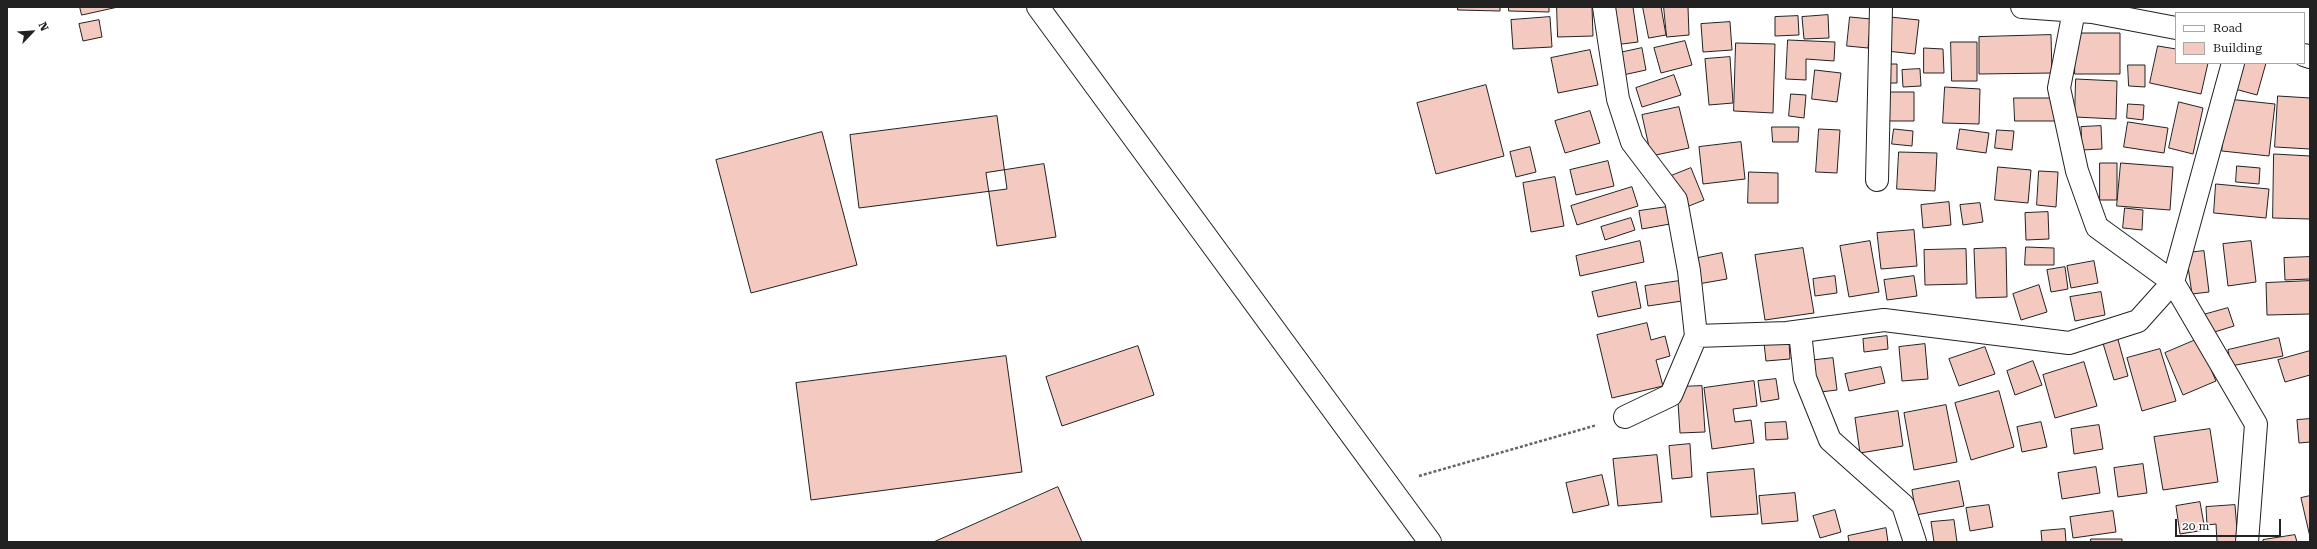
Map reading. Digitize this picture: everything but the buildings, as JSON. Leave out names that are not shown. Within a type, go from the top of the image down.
[{"type":"street","points":[[1038,7],[1390,485],[1430,542]]},
{"type":"street","points":[[1604,7],[1618,99],[1632,142],[1676,200],[1689,271],[1696,336],[1671,395],[1625,417]]},
{"type":"street","points":[[1877,180],[1881,7]]},
{"type":"street","points":[[2022,7],[2092,12],[2175,28]]},
{"type":"street","points":[[2074,10],[2059,88],[2077,171],[2097,227],[2173,282],[2256,424],[2247,542]]},
{"type":"street","points":[[1696,336],[1800,332],[1884,320],[2069,343],[2138,321],[2173,282],[2233,64]]},
{"type":"street","points":[[1800,332],[1804,378],[1830,440],[1903,505],[1915,542]]},
{"type":"path","points":[[1390,485],[1625,417]]}]
